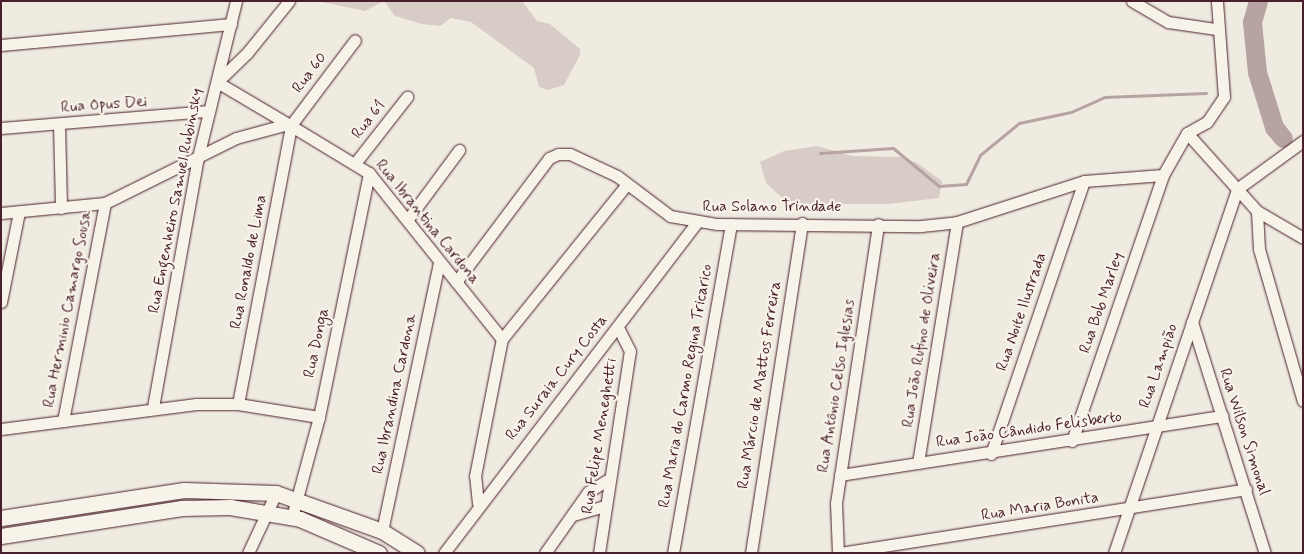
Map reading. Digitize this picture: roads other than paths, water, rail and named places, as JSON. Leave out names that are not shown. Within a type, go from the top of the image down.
[{"type":"main road","points":[[1,518],[184,490],[276,493],[298,497],[382,531],[417,553]]},
{"type":"main road","points":[[1,536],[182,508],[270,512],[292,517],[379,553]]},
{"type":"street","name":"Rua Engenheiro Samuel Rubinsky","points":[[153,407],[198,157],[236,1]]},
{"type":"street","points":[[216,82],[247,53],[288,1]]},
{"type":"street","points":[[1132,1],[1168,22],[1216,29]]},
{"type":"street","points":[[1217,1],[1216,29],[1227,86],[1224,97],[1207,122],[1187,133],[1257,210],[1303,238]]},
{"type":"street","points":[[1,45],[231,24]]},
{"type":"street","name":"Rua 60","points":[[290,124],[355,40]]},
{"type":"street","name":"Rua Ibrantina Cardona","points":[[216,82],[356,162],[369,173],[408,219],[439,262],[502,339]]},
{"type":"street","name":"Rua 61","points":[[356,162],[407,98]]},
{"type":"street","name":"Rua Opus Dei","points":[[1,128],[209,111]]},
{"type":"street","points":[[59,124],[61,208]]},
{"type":"street","points":[[1,213],[105,203],[236,138],[290,124]]},
{"type":"street","name":"Rua Ronaldo de Lima","points":[[238,404],[290,124]]},
{"type":"street","name":"Rua Bob Marley","points":[[1072,441],[1163,175],[1187,133]]},
{"type":"street","points":[[1236,189],[1303,141]]},
{"type":"street","points":[[408,219],[459,150]]},
{"type":"street","name":"Rua Solano Trindade","points":[[456,282],[553,155],[570,154],[627,184],[670,216],[696,223],[878,224],[957,222],[1084,181],[1163,175]]},
{"type":"street","name":"Rua Donga","points":[[292,517],[319,417],[369,173]]},
{"type":"street","name":"Rua Noite Ilustrada","points":[[991,454],[1084,181]]},
{"type":"street","points":[[478,503],[475,476],[502,339],[627,184]]},
{"type":"street","name":"Rua Lampião","points":[[1114,553],[1236,189]]},
{"type":"street","name":"Rua Herminio Camargo Sousa","points":[[63,421],[105,203]]},
{"type":"street","points":[[1257,210],[1259,249],[1303,401]]},
{"type":"street","points":[[1,302],[19,212]]},
{"type":"street","name":"Rua João Rufino de Oliveira","points":[[918,463],[957,222]]},
{"type":"street","name":"Rua Suraia Cury Costa","points":[[444,553],[478,503],[618,327],[696,223]]},
{"type":"street","name":"Rua Márcio de Mattos Ferreira","points":[[750,553],[802,223]]},
{"type":"street","name":"Rua Maria do Carmo Regina Tricarico","points":[[673,553],[731,224]]},
{"type":"street","name":"Rua Antônio Celso Iglesias","points":[[838,553],[835,529],[840,475],[878,224]]},
{"type":"street","name":"Rua Ibrandina Cardona","points":[[382,531],[439,262]]},
{"type":"street","name":"Rua Wilson Simonal","points":[[1192,322],[1265,553]]},
{"type":"street","name":"Rua Felipe Meneghetti","points":[[599,553],[607,480],[630,351],[618,327]]},
{"type":"street","points":[[1,429],[153,407],[238,404],[319,417]]},
{"type":"street","name":"Rua João Cândido Felisberto","points":[[840,475],[991,454],[1222,416]]},
{"type":"street","points":[[545,553],[588,492],[607,480]]},
{"type":"street","name":"Rua Maria Bonita","points":[[838,553],[1130,509],[1246,489]]},
{"type":"street","points":[[248,553],[270,512],[276,493]]},
{"type":"street","points":[[573,514],[604,506]]},
{"type":"waterway","points":[[1258,1],[1252,22],[1257,72],[1274,127],[1283,138]]},
{"type":"waterway","points":[[820,153],[893,148],[939,186],[966,184],[980,155],[1019,123],[1071,112],[1104,97],[1206,93]]}]
